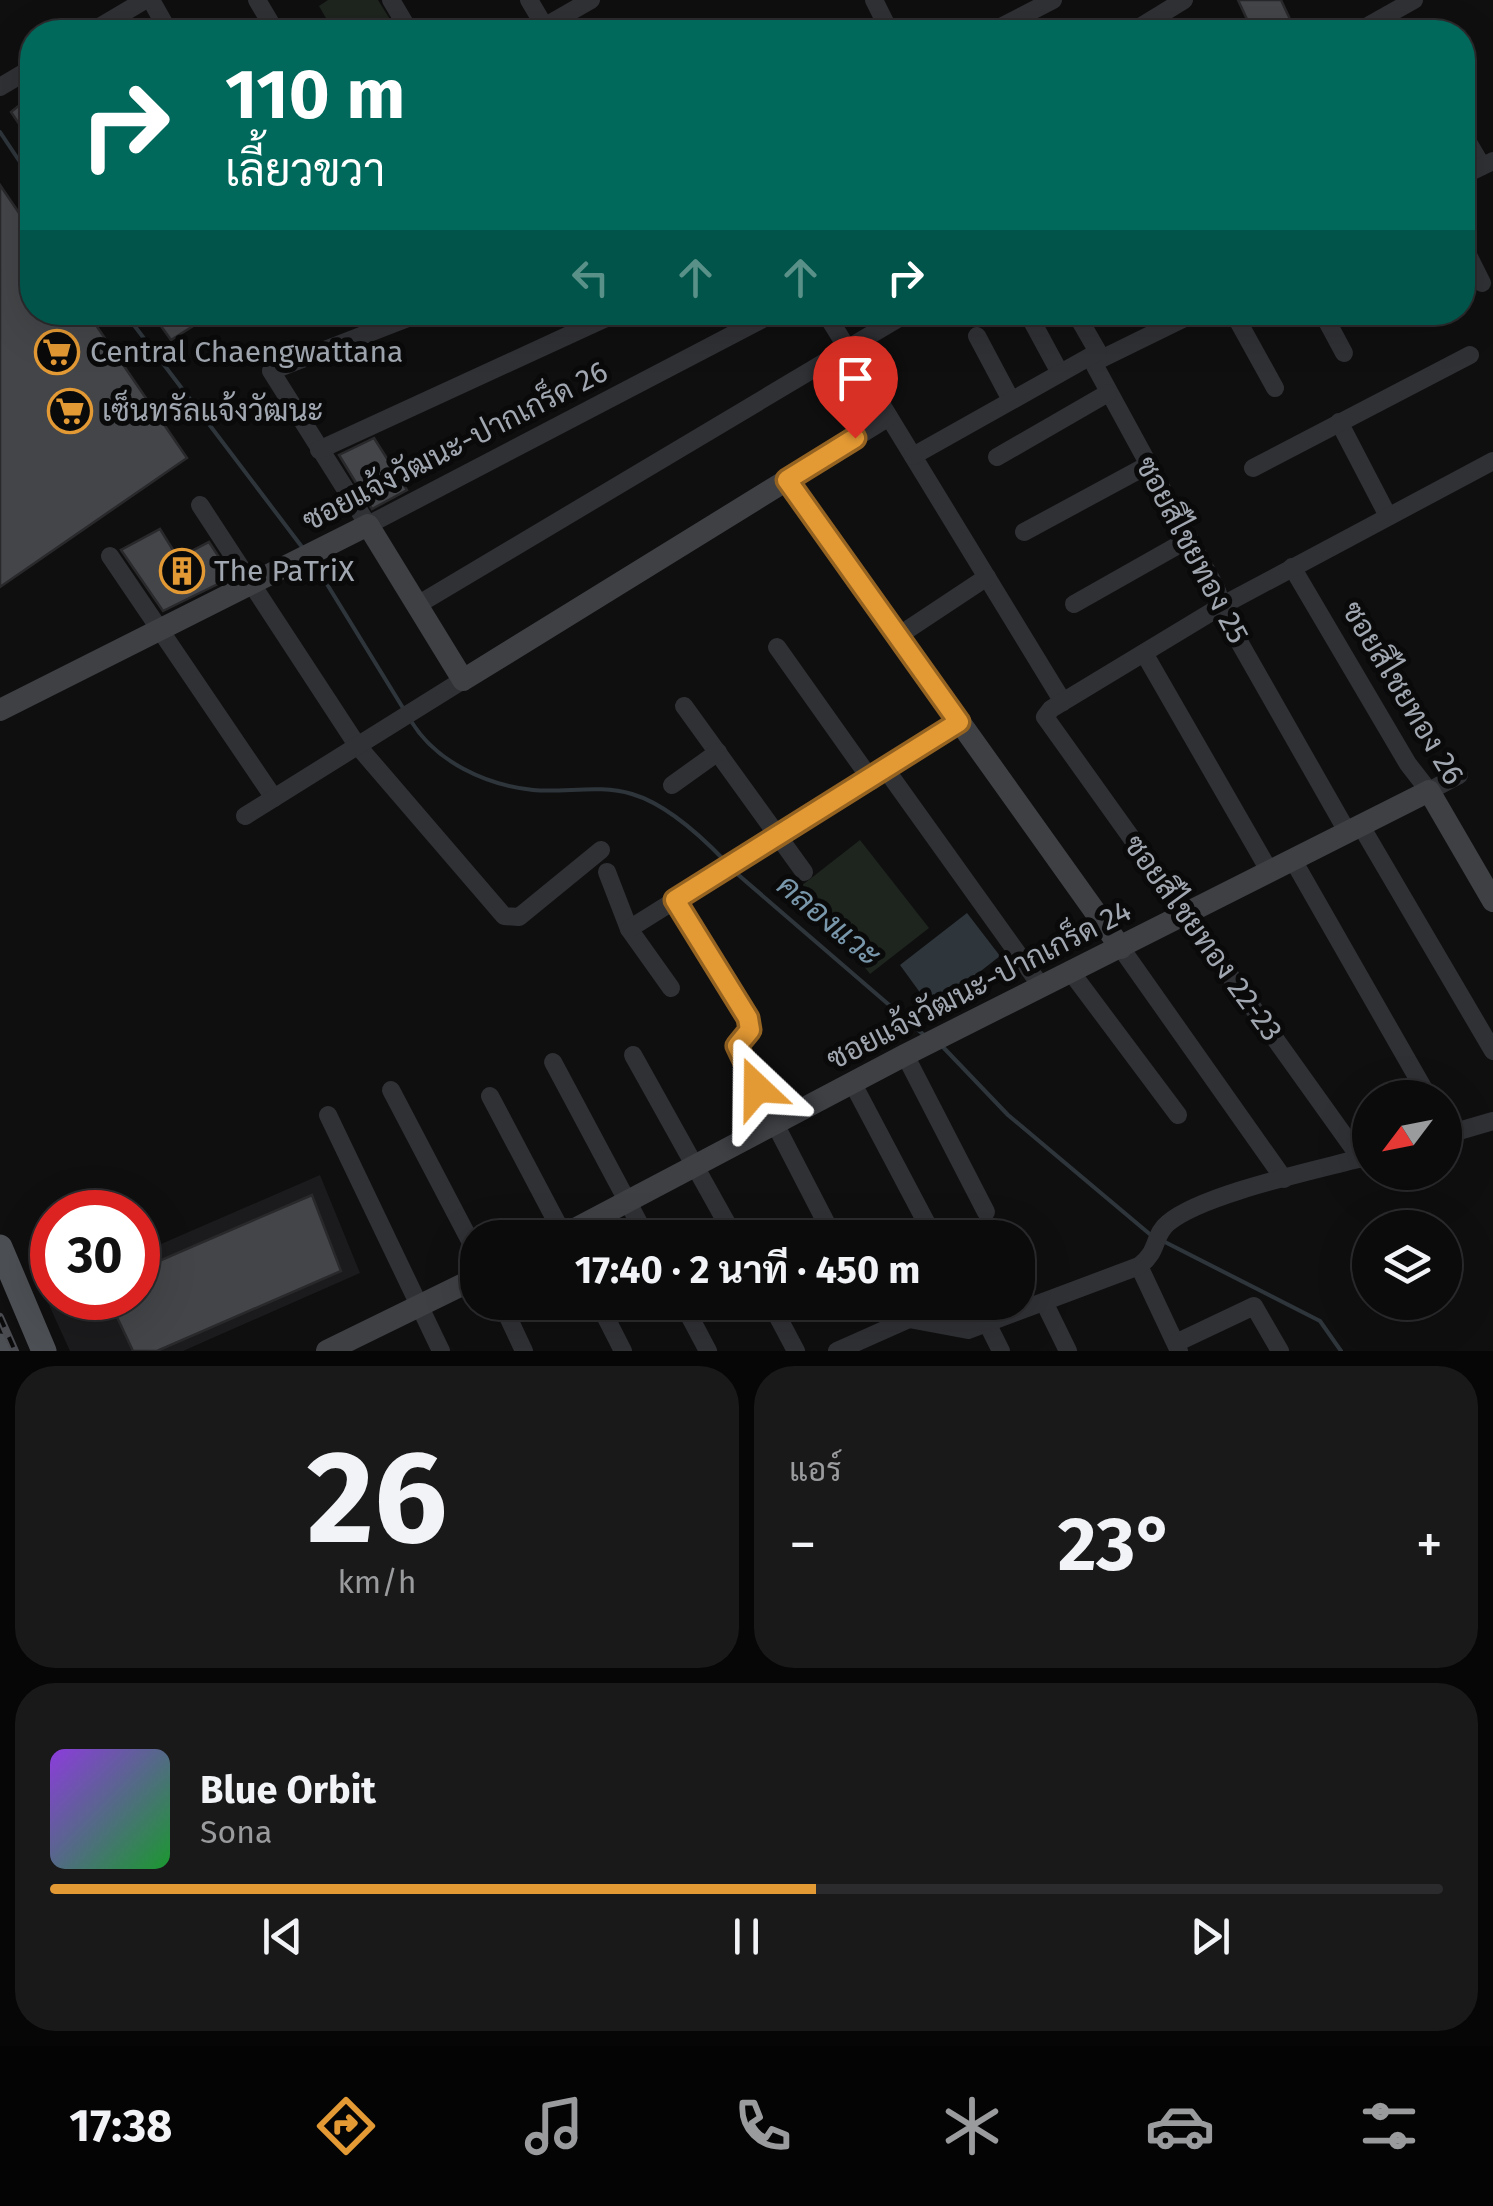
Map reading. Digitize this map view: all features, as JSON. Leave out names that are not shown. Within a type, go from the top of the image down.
[{"type":"main road","points":[[0,1247],[44,1351]]},
{"type":"street","points":[[113,20],[148,0]]},
{"type":"street","points":[[557,20],[592,0]]},
{"type":"street","points":[[1014,20],[1053,0]]},
{"type":"street","points":[[1390,6],[1414,0]]},
{"type":"street","points":[[1149,20],[1172,3]]},
{"type":"street","points":[[1475,269],[1482,283]]},
{"type":"street","points":[[390,325],[271,371],[464,680]]},
{"type":"street","points":[[320,450],[591,325]]},
{"type":"street","name":"ซอยแจ้งวัฒนะ-ปากเกร็ด 26","points":[[0,710],[308,556],[751,325]]},
{"type":"street","points":[[834,325],[1063,702],[1292,567],[1493,461]]},
{"type":"street","points":[[418,604],[887,325]]},
{"type":"street","points":[[1033,325],[1060,373]]},
{"type":"street","points":[[913,456],[1098,352],[1082,325]]},
{"type":"street","points":[[996,457],[1108,393],[1095,366],[1099,360],[1167,325]]},
{"type":"street","points":[[1240,325],[1275,388]]},
{"type":"street","points":[[1329,325],[1344,353]]},
{"type":"street","points":[[976,336],[1011,400]]},
{"type":"street","points":[[1253,468],[1470,354]]},
{"type":"street","name":"ซอยสีไชยทอง 25","points":[[1108,393],[1189,539],[1230,624],[1493,1050]]},
{"type":"street","points":[[245,816],[889,417]]},
{"type":"street","points":[[1340,422],[1388,516]]},
{"type":"street","points":[[1024,532],[1148,465]]},
{"type":"street","points":[[787,480],[1284,1179]]},
{"type":"street","points":[[200,504],[358,744],[504,916],[519,917],[601,850]]},
{"type":"street","points":[[1074,604],[1189,539]]},
{"type":"street","points":[[110,556],[274,798]]},
{"type":"street","name":"ซอยสีไชยทอง 26","points":[[1292,567],[1493,901]]},
{"type":"street","points":[[898,636],[987,577]]},
{"type":"street","points":[[777,647],[1040,986]]},
{"type":"street","points":[[1144,653],[1270,872]]},
{"type":"street","name":"ซอยสีไชยทอง 22-23","points":[[1063,702],[1046,717],[1352,1139]]},
{"type":"street","points":[[684,706],[804,872]]},
{"type":"street","points":[[629,929],[879,776],[959,722]]},
{"type":"street","points":[[672,786],[718,752]]},
{"type":"street","points":[[1429,792],[1459,775]]},
{"type":"street","name":"ซอยแจ้งวัฒนะ-ปากเกร็ด 24","points":[[593,1220],[933,1040],[1429,792]]},
{"type":"street","points":[[1294,860],[1419,1080]]},
{"type":"street","points":[[607,872],[629,929],[671,988]]},
{"type":"street","points":[[675,900],[748,1018],[750,1030],[737,1046],[738,1054],[825,1220]]},
{"type":"street","points":[[1070,972],[1178,1115]]},
{"type":"street","points":[[633,1055],[725,1220]]},
{"type":"street","points":[[904,1055],[986,1212]]},
{"type":"street","points":[[553,1062],[638,1220]]},
{"type":"street","points":[[852,1082],[924,1220]]},
{"type":"street","points":[[391,1090],[460,1222]]},
{"type":"street","points":[[490,1096],[553,1220]]},
{"type":"street","points":[[328,1115],[441,1351]]},
{"type":"street","points":[[1462,1128],[1493,1122]]},
{"type":"street","points":[[837,1351],[874,1343],[910,1318],[954,1330],[987,1323],[1044,1302],[1139,1266],[1176,1218],[1284,1179],[1352,1161]]},
{"type":"street","points":[[1139,1266],[1178,1347],[1254,1306],[1280,1351]]},
{"type":"street","points":[[327,1351],[357,1344],[419,1304],[460,1286]]},
{"type":"street","points":[[1044,1302],[1068,1351]]},
{"type":"street","points":[[509,1320],[524,1351]]},
{"type":"street","points":[[607,1320],[623,1351]]},
{"type":"street","points":[[692,1320],[708,1351]]},
{"type":"street","points":[[780,1320],[796,1351]]},
{"type":"street","points":[[987,1323],[1001,1351]]},
{"type":"shaded area","points":[[328,0],[378,0],[390,20],[327,20],[319,6]]},
{"type":"shaded area","points":[[860,840],[929,928],[870,974],[801,886]]},
{"type":"shaded area","points":[[967,913],[1000,956],[932,1009],[900,965]]},
{"type":"shaded area","points":[[320,1175],[360,1273],[183,1351],[70,1351],[56,1320],[160,1320],[160,1244]]},
{"type":"building","points":[[1238,0],[1281,0],[1290,20],[1247,20]]},
{"type":"building","points":[[20,105],[20,125],[11,112]]},
{"type":"building","name":"Central Chaengwattana","points":[[0,185],[20,214],[20,325],[96,325],[187,458],[0,587]]},
{"type":"building","points":[[160,325],[195,325],[171,340]]},
{"type":"building","points":[[374,438],[407,490],[372,509],[339,455]]},
{"type":"building","name":"The PaTriX","points":[[160,529],[178,558],[209,542],[232,577],[163,611],[121,550]]},
{"type":"building","points":[[312,1195],[341,1271],[157,1351],[133,1351],[118,1320],[160,1320],[160,1261]]},
{"type":"waterway","name":"คลองแวะ","points":[[0,132],[20,162]]},
{"type":"waterway","name":"คลองแวะ","points":[[134,325],[302,547]]},
{"type":"waterway","name":"คลองแวะ","points":[[314,563],[403,708]]},
{"type":"waterway","name":"คลองแวะ","points":[[411,721],[421,736],[448,760],[480,777],[533,790],[607,790],[645,799],[682,822],[725,861]]},
{"type":"waterway","name":"คลองแวะ","points":[[735,872],[924,1035]]},
{"type":"waterway","name":"คลองแวะ","points":[[941,1045],[1008,1115],[1152,1236]]},
{"type":"waterway","name":"คลองแวะ","points":[[1161,1240],[1320,1321],[1341,1351]]},
{"type":"railway","points":[[0,1317],[15,1351]]},
{"type":"place","name":"Central Chaengwattana","points":[[57,352]]},
{"type":"place","name":"เซ็นทรัลแจ้งวัฒนะ","points":[[70,411]]},
{"type":"place","name":"The PaTriX","points":[[182,571]]},
{"type":"route","points":[[757,1088],[738,1054],[737,1046],[750,1030],[748,1018],[675,900],[872,781],[959,722],[787,480],[855,438]]}]
